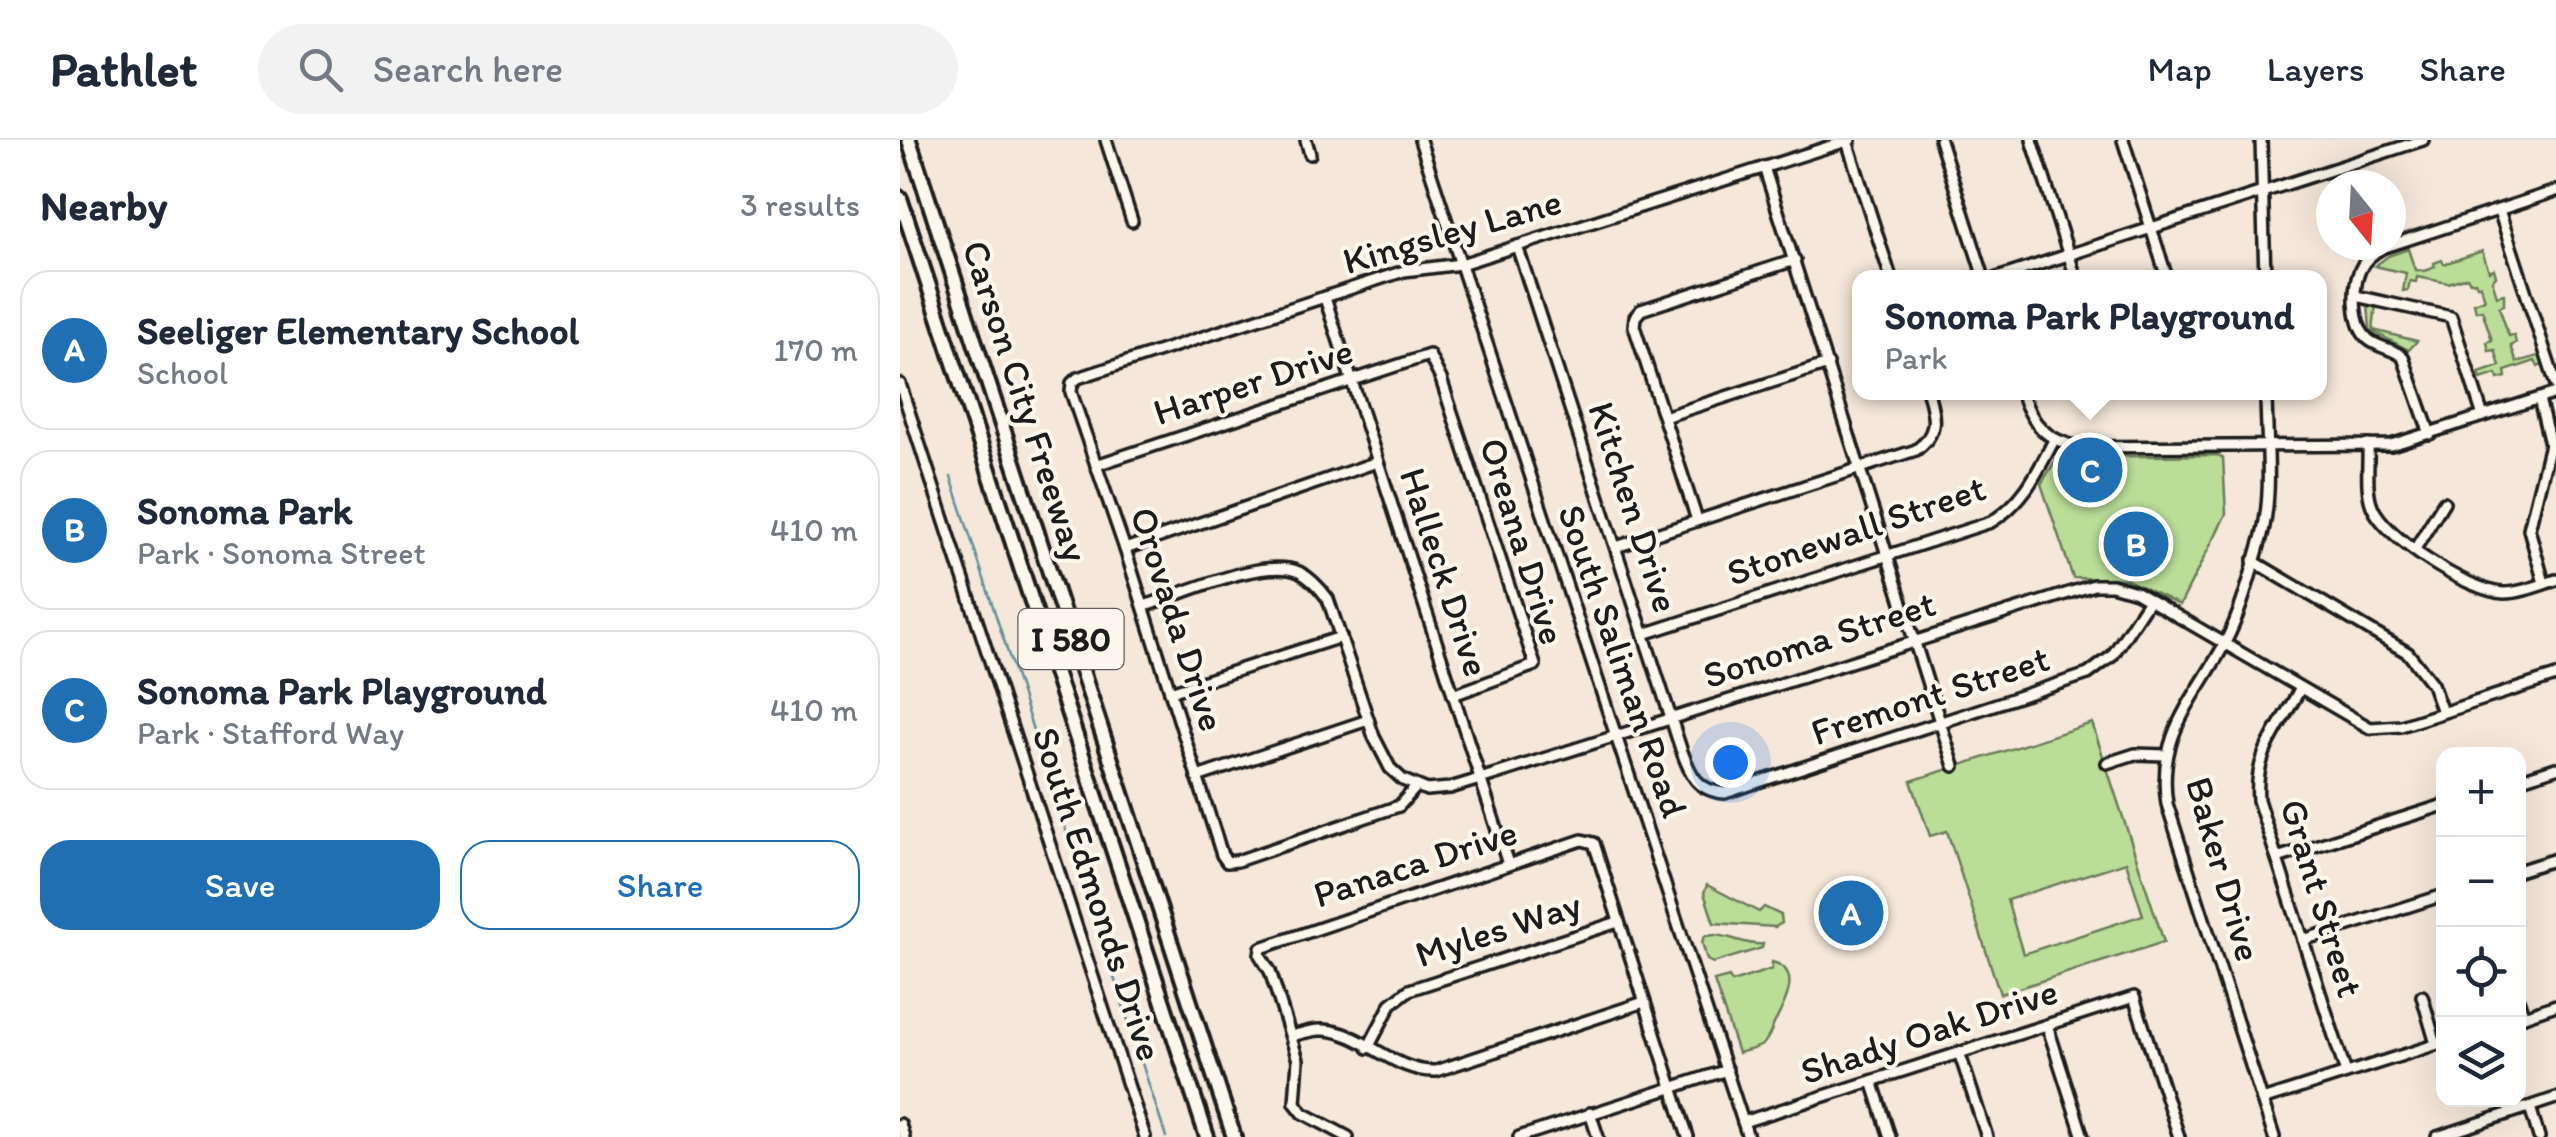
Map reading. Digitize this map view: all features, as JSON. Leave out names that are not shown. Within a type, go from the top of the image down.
[{"type":"highway","name":"Carson City Freeway","points":[[909,140],[1234,1137]]},
{"type":"highway","name":"Carson City Freeway","points":[[900,198],[1207,1137]]},
{"type":"street","points":[[900,143],[909,140]]},
{"type":"street","points":[[1106,140],[1132,220]]},
{"type":"street","points":[[1306,140],[1310,154]]},
{"type":"street","name":"South Saliman Road","points":[[1420,140],[1748,1137]]},
{"type":"street","points":[[1848,140],[1889,270]]},
{"type":"street","name":"Kingsley Lane","points":[[1072,384],[1078,378],[1404,271],[1461,264],[1848,140]]},
{"type":"street","points":[[1940,140],[1981,270]]},
{"type":"street","points":[[2032,140],[2074,270]]},
{"type":"street","points":[[2123,140],[2164,270]]},
{"type":"street","points":[[2261,140],[2265,270]]},
{"type":"street","points":[[2020,270],[2423,140]]},
{"type":"street","points":[[1764,167],[1954,766]]},
{"type":"street","points":[[2430,434],[2407,362],[2396,351],[2374,343],[2358,325],[2356,296],[2360,268],[2371,254],[2556,192]]},
{"type":"street","points":[[2499,210],[2556,385]]},
{"type":"street","name":"Kitchen Drive","points":[[1517,246],[1671,718],[1691,775],[1698,784]]},
{"type":"street","points":[[1698,520],[1634,326],[1638,312],[1794,260]]},
{"type":"street","points":[[2356,296],[2451,317],[2484,416]]},
{"type":"street","name":"Halleck Drive","points":[[1325,298],[1508,864]]},
{"type":"street","name":"Harper Drive","points":[[1096,464],[1429,355]]},
{"type":"street","name":"Oreana Drive","points":[[1429,355],[1441,380],[1535,665],[1453,695]]},
{"type":"street","points":[[1664,417],[1828,364]]},
{"type":"street","name":"South Edmonds Drive","points":[[900,384],[1145,1137]]},
{"type":"street","name":"Orovada Drive","points":[[1072,384],[1071,392],[1227,862],[1399,806],[1416,786]]},
{"type":"street","points":[[2024,400],[2034,424],[2054,440],[2080,448],[2391,445],[2556,393]]},
{"type":"street","points":[[2540,399],[2550,444],[2529,528],[2544,583]]},
{"type":"street","points":[[1616,547],[1916,450],[1929,438],[1935,417],[1930,400]]},
{"type":"street","name":"Baker Drive","points":[[2266,400],[2266,514],[2253,561],[2224,644],[2178,721],[2166,755],[2167,804],[2274,1137]]},
{"type":"street","name":"Stonewall Street","points":[[1644,634],[1991,522],[2008,512],[2028,489],[2054,440]]},
{"type":"street","points":[[2368,445],[2369,497],[2374,511],[2386,528],[2415,549],[2467,582],[2492,591],[2506,593],[2556,580]]},
{"type":"street","points":[[1125,549],[1377,462]]},
{"type":"street","points":[[2415,549],[2444,502]]},
{"type":"street","points":[[2253,561],[2408,653],[2432,684],[2442,712]]},
{"type":"street","points":[[1144,606],[1253,571],[1297,571],[1316,583],[1328,598],[1380,754],[1390,768],[1416,786]]},
{"type":"street","name":"Sonoma Street","points":[[1416,786],[1435,790],[1480,779],[2082,586],[2112,585],[2149,600],[2370,728],[2386,729],[2556,676]]},
{"type":"street","name":"Fremont Street","points":[[1698,784],[1726,793],[2088,674],[2112,656],[2149,600]]},
{"type":"street","points":[[1170,692],[1341,637]]},
{"type":"street","name":"Grant Street","points":[[2300,689],[2264,750],[2258,768],[2258,800],[2346,1073]]},
{"type":"street","points":[[1198,777],[1368,720]]},
{"type":"street","points":[[2106,763],[2135,754],[2166,755]]},
{"type":"street","points":[[2526,777],[2556,768]]},
{"type":"street","points":[[2277,858],[2436,807]]},
{"type":"street","name":"Panaca Drive","points":[[1292,1036],[1261,948],[1582,840],[1594,843],[1618,922]]},
{"type":"street","points":[[2526,868],[2556,859]]},
{"type":"street","points":[[2303,940],[2436,898]]},
{"type":"street","points":[[1618,922],[1688,1137]]},
{"type":"street","name":"Myles Way","points":[[1368,1048],[1391,1004],[1409,990],[1618,922]]},
{"type":"street","points":[[2422,996],[2436,1033]]},
{"type":"street","name":"Shady Oak Drive","points":[[1743,1122],[2134,997],[2179,1137]]},
{"type":"street","points":[[1348,1137],[1304,1113],[1295,1103],[1299,1069],[1292,1036],[1316,1030],[1334,1031],[1409,1069],[1436,1072],[1644,1002]]},
{"type":"street","points":[[2526,1015],[2556,1006]]},
{"type":"street","points":[[2047,1025],[2083,1137]]},
{"type":"street","points":[[2262,1100],[2436,1044]]},
{"type":"street","points":[[1959,1052],[1987,1137]]},
{"type":"street","points":[[1519,1137],[1727,1070]]},
{"type":"street","points":[[1872,1081],[1890,1137]]},
{"type":"street","points":[[2436,1137],[2556,1098]]},
{"type":"street","points":[[2530,1107],[2539,1137]]},
{"type":"street","points":[[1590,1114],[1598,1137]]},
{"type":"street","points":[[900,1124],[904,1137]]},
{"type":"green space","points":[[2406,250],[2415,270],[2424,271],[2442,260],[2444,264],[2482,251],[2489,271],[2494,269],[2496,276],[2492,280],[2497,296],[2504,294],[2504,305],[2499,307],[2509,336],[2514,335],[2516,343],[2511,346],[2517,362],[2542,355],[2545,364],[2538,367],[2535,361],[2505,371],[2506,377],[2498,379],[2496,374],[2481,379],[2479,373],[2500,366],[2495,350],[2489,351],[2487,342],[2492,340],[2482,310],[2476,311],[2474,303],[2485,299],[2480,285],[2467,277],[2448,283],[2417,277],[2403,291],[2406,273],[2375,266],[2383,260],[2406,260]]},
{"type":"green space","points":[[2368,303],[2376,304],[2373,330],[2417,341],[2409,350],[2370,330]]},
{"type":"green space","points":[[2060,453],[2076,457],[2223,458],[2226,514],[2180,605],[2125,579],[2073,578],[2041,484]]},
{"type":"green space","points":[[2092,723],[2164,942],[2000,994],[1947,831],[1930,836],[1911,781]],"holes":[[[2126,862],[2143,915],[2023,954],[2007,900]]]},
{"type":"green space","points":[[1707,885],[1759,912],[1764,907],[1781,915],[1782,923],[1775,927],[1714,923],[1704,893]]},
{"type":"green space","points":[[1705,936],[1763,944],[1762,948],[1713,963],[1707,960],[1702,942]]},
{"type":"green space","points":[[1772,962],[1787,972],[1786,998],[1764,1043],[1738,1053],[1714,981],[1729,977],[1732,982],[1772,969]]},
{"type":"waterway","points":[[951,477],[1044,764]]},
{"type":"waterway","points":[[1047,772],[1166,1137]]},
{"type":"place","name":"Sonoma Park Playground","points":[[2090,470]]},
{"type":"place","name":"Sonoma Park","points":[[2136,544]]},
{"type":"place","name":"Seeliger Elementary School","points":[[1851,913]]}]
